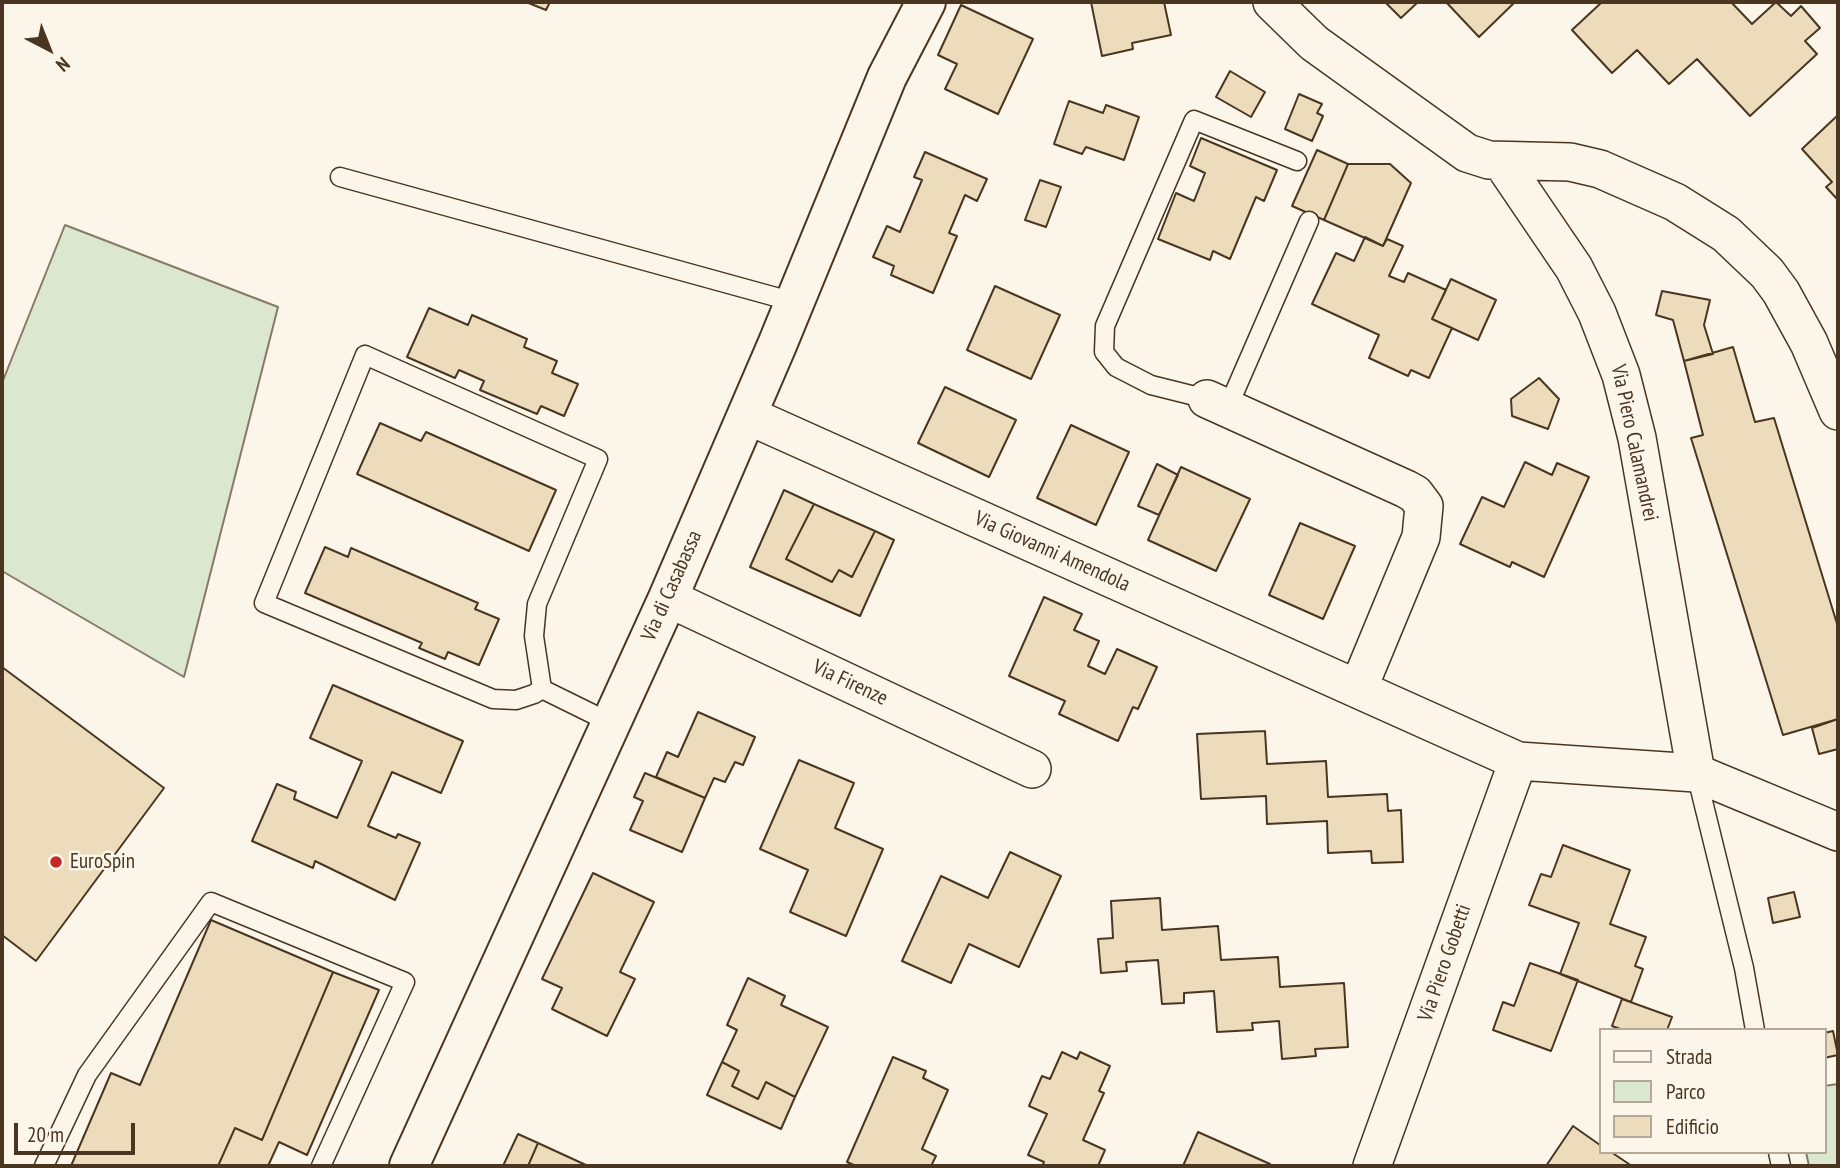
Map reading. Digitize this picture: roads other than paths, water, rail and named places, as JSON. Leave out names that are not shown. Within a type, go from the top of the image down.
[{"type":"street","name":"Via di Casabassa","points":[[409,1166],[668,597],[747,415],[887,77],[926,2]]},
{"type":"street","points":[[1272,2],[1314,43],[1455,146],[1478,157],[1502,162],[1570,162],[1600,169],[1675,202],[1726,234],[1768,274],[1781,292],[1810,343],[1838,411]]},
{"type":"street","name":"Via Piero Calamandrei","points":[[1502,162],[1580,278],[1622,375],[1637,438],[1696,773]]},
{"type":"street","points":[[1217,403],[1406,489],[1415,494],[1424,506],[1421,537],[1358,689]]},
{"type":"street","name":"Via Giovanni Amendola","points":[[747,415],[1517,761]]},
{"type":"street","name":"Via Firenze","points":[[668,597],[1032,769]]},
{"type":"street","points":[[1517,761],[1696,773],[1838,832]]},
{"type":"street","name":"Via Piero Gobetti","points":[[1372,1166],[1517,761]]},
{"type":"lane","points":[[1297,161],[1194,120],[1105,326],[1104,352],[1115,367],[1151,385],[1217,403],[1309,221]]},
{"type":"lane","points":[[340,177],[794,302]]},
{"type":"lane","points":[[542,689],[534,636],[537,604],[598,459],[365,355],[264,603],[493,699],[516,700],[542,689],[611,723]]},
{"type":"lane","points":[[1696,773],[1744,968],[1755,1028]]},
{"type":"lane","points":[[44,1166],[87,1075],[211,902],[405,982],[321,1166]]},
{"type":"place","name":"EuroSpin","points":[[56,862]]}]
